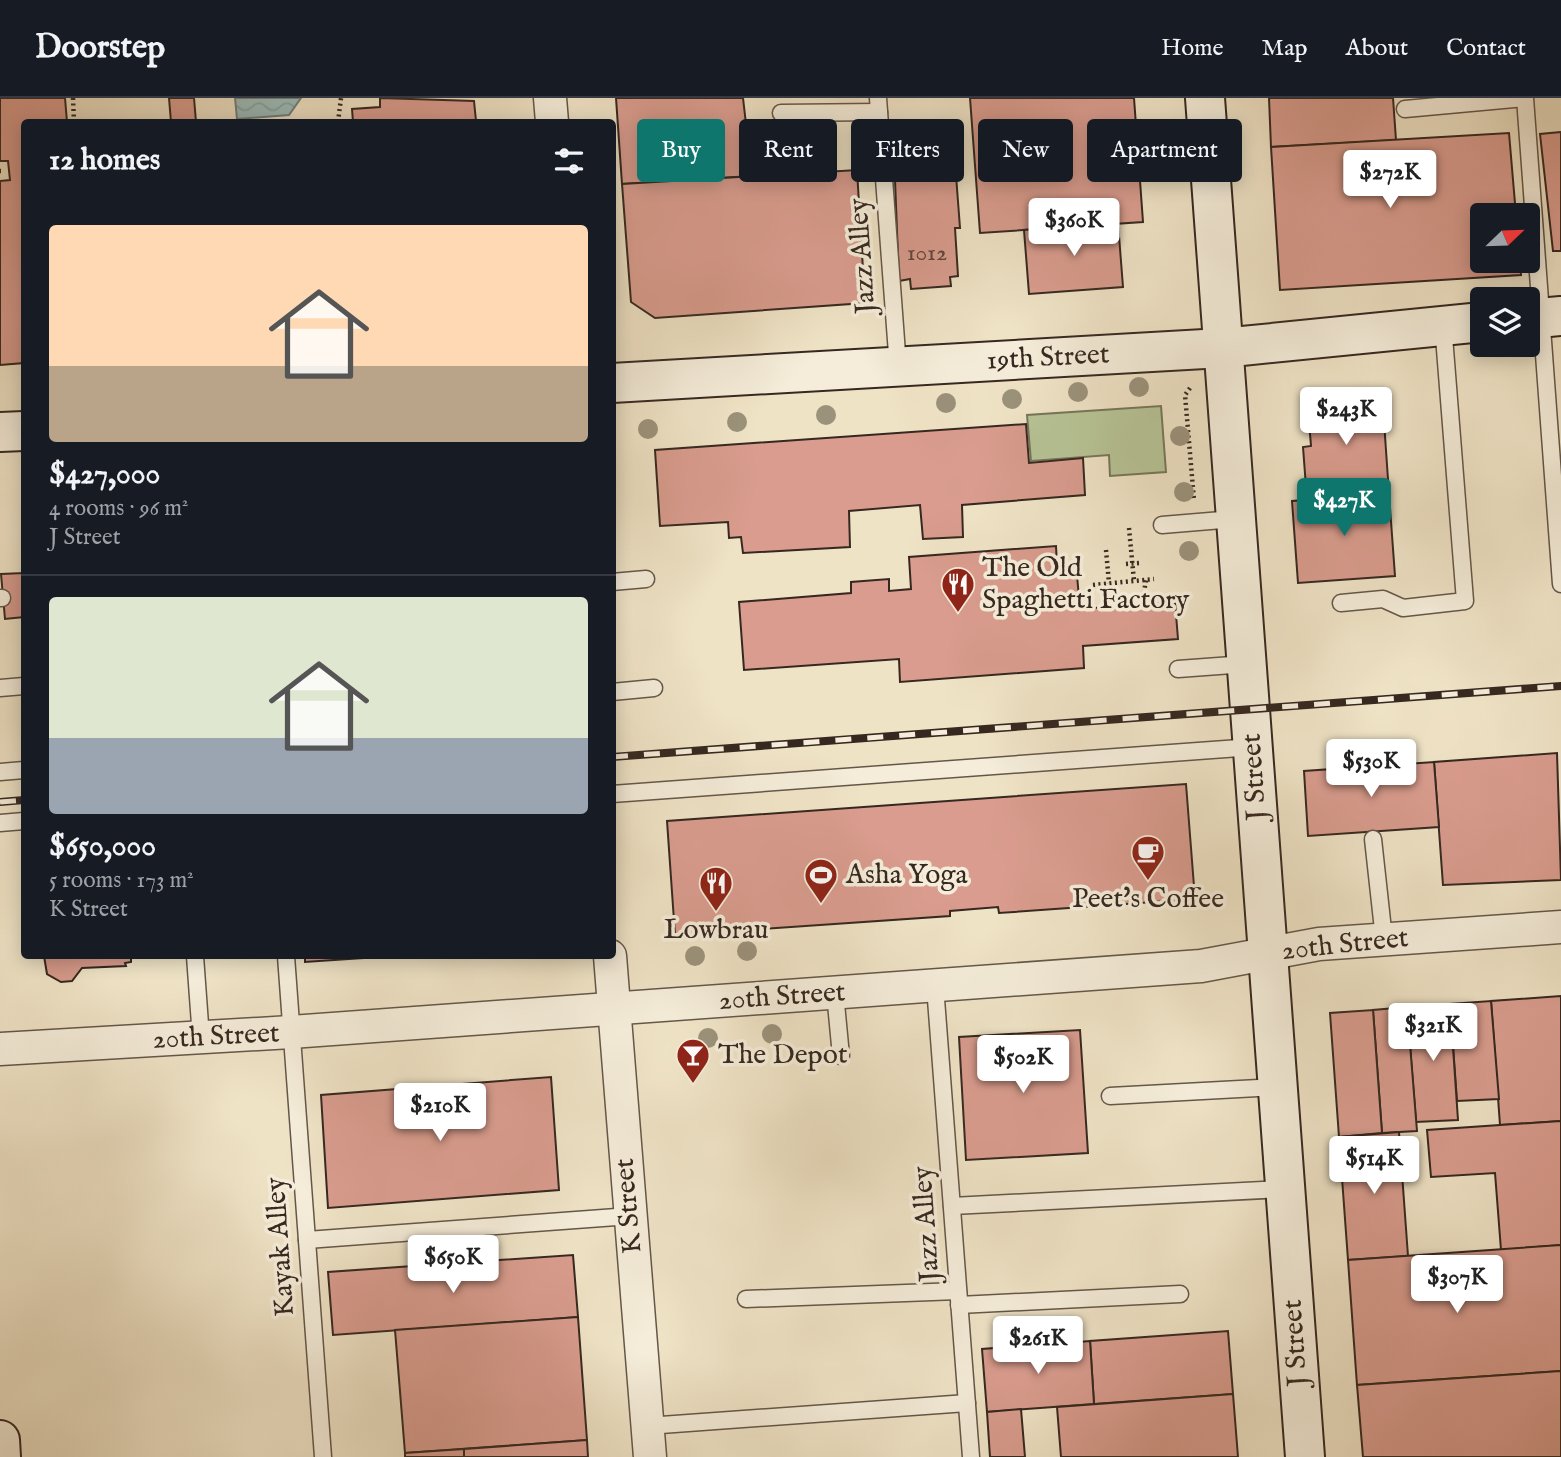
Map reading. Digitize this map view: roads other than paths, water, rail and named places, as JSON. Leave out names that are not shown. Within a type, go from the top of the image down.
[{"type":"main road","name":"J Street","points":[[1205,98],[1305,1457]]},
{"type":"main road","name":"19th Street","points":[[616,383],[1222,348],[1470,323]]},
{"type":"main road","points":[[0,432],[21,431]]},
{"type":"main road","points":[[0,1440],[1,1457]]},
{"type":"street","points":[[550,98],[552,119]]},
{"type":"street","name":"20th Street","points":[[0,1049],[291,1032],[1201,966],[1319,944],[1561,928]]},
{"type":"street","name":"K Street","points":[[610,959],[650,1457]]},
{"type":"lane","points":[[1405,109],[1525,98],[1561,584]]},
{"type":"lane","points":[[781,113],[878,105]]},
{"type":"lane","name":"Jazz Alley","points":[[884,182],[898,367]]},
{"type":"lane","points":[[1341,603],[1383,599],[1403,608],[1465,601],[1443,324]]},
{"type":"lane","points":[[1162,525],[1234,519]]},
{"type":"lane","points":[[616,582],[646,579]]},
{"type":"lane","points":[[1178,669],[1246,664]]},
{"type":"lane","points":[[0,688],[21,686]]},
{"type":"lane","points":[[616,691],[654,688]]},
{"type":"lane","points":[[616,794],[1253,747]]},
{"type":"lane","points":[[0,772],[21,770]]},
{"type":"lane","points":[[0,822],[21,821]]},
{"type":"lane","points":[[1373,839],[1384,939]]},
{"type":"lane","points":[[195,959],[201,1038]]},
{"type":"lane","name":"Kayak Alley","points":[[285,959],[323,1457]]},
{"type":"lane","name":"Jazz Alley","points":[[935,986],[971,1457]]},
{"type":"lane","points":[[835,993],[842,1056]]},
{"type":"lane","points":[[1110,1096],[1277,1087]]},
{"type":"lane","points":[[952,1206],[1284,1189]]},
{"type":"lane","points":[[307,1240],[630,1216]]},
{"type":"lane","points":[[746,1299],[1180,1294]]},
{"type":"lane","points":[[648,1426],[967,1403]]},
{"type":"water","points":[[235,98],[301,98],[289,115],[237,119]]},
{"type":"railway","points":[[616,757],[1561,686]]},
{"type":"railway","points":[[0,802],[21,800]]},
{"type":"place","name":"The Old Spaghetti Factory","points":[[958,614]]},
{"type":"place","name":"Peet's Coffee","points":[[1148,882]]},
{"type":"place","name":"Asha Yoga","points":[[821,905]]},
{"type":"place","name":"Lowbrau","points":[[716,913]]},
{"type":"place","name":"The Depot","points":[[693,1085]]}]
